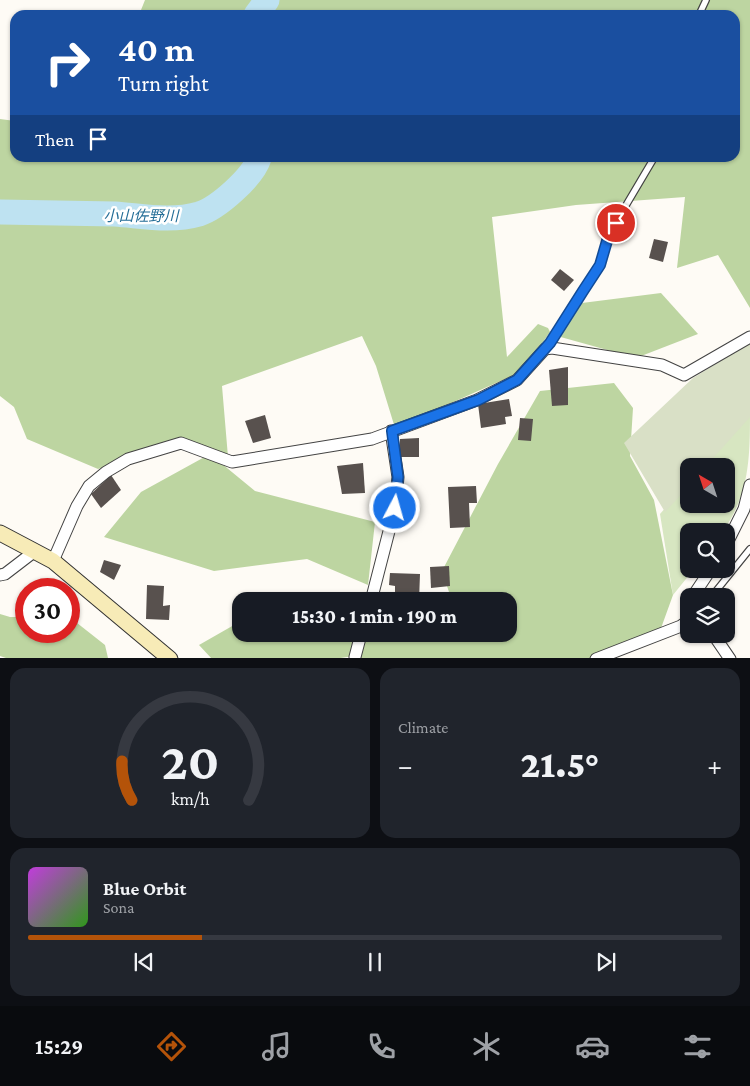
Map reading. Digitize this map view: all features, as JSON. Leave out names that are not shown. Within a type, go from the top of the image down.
[{"type":"street","points":[[53,561],[77,506],[89,486],[106,472],[128,459],[182,443],[232,462],[372,439],[478,400],[517,380],[545,349],[552,348],[662,365],[684,375],[750,337]]},
{"type":"street","points":[[373,592],[395,508],[398,477],[392,431]]},
{"type":"street","points":[[735,527],[744,509],[750,485]]},
{"type":"street","points":[[0,533],[53,561],[170,658]]},
{"type":"street","points":[[0,575],[5,574],[35,552]]},
{"type":"street","points":[[596,658],[680,626]]},
{"type":"street","points":[[352,658],[358,642]]},
{"type":"street","points":[[719,643],[730,658]]},
{"type":"lane","points":[[545,349],[600,265],[609,234],[652,162]]},
{"type":"lane","points":[[718,588],[750,549]]},
{"type":"lane","points":[[739,562],[750,557]]},
{"type":"green space","points":[[145,0],[750,0],[750,308],[718,255],[677,268],[685,197],[576,205],[492,217],[507,357],[538,324],[548,328],[550,332],[523,371],[395,428],[376,366],[362,336],[222,386],[228,457],[171,445],[98,469],[27,439],[14,407],[0,396],[0,119],[10,120],[10,162],[740,162],[740,10],[141,10]]},
{"type":"green space","points":[[661,293],[698,334],[636,358],[557,336],[574,304]]},
{"type":"green space","points":[[750,343],[750,417],[713,458],[680,458],[680,496],[665,512],[624,443],[693,378]]},
{"type":"green space","points":[[614,383],[633,408],[630,456],[654,500],[673,595],[656,642],[605,658],[361,658],[354,656],[341,658],[211,658],[199,645],[232,626],[232,642],[517,642],[517,592],[449,592],[442,571],[498,464],[540,391]]},
{"type":"green space","points":[[750,410],[750,443],[747,474],[735,511],[735,458],[709,458]]},
{"type":"green space","points":[[210,454],[255,491],[375,522],[368,585],[307,559],[214,571],[104,537],[141,492]]},
{"type":"green space","points":[[680,491],[680,513],[734,513],[728,523],[680,523],[680,578],[687,578],[673,595],[660,514]]},
{"type":"green space","points":[[0,614],[15,617],[15,643],[80,643],[80,625],[105,645],[108,658],[6,658],[0,656]]},
{"type":"building","points":[[654,239],[668,242],[663,262],[649,258]]},
{"type":"building","points":[[560,269],[574,280],[564,291],[551,280]]},
{"type":"building","points":[[568,367],[568,405],[552,406],[549,370]]},
{"type":"building","points":[[509,399],[512,416],[505,417],[506,424],[481,428],[478,404]]},
{"type":"building","points":[[265,415],[271,438],[253,443],[245,421]]},
{"type":"building","points":[[520,418],[533,419],[531,441],[518,440]]},
{"type":"building","points":[[419,438],[419,457],[400,457],[400,439]]},
{"type":"building","points":[[363,463],[365,493],[342,494],[337,466]]},
{"type":"building","points":[[111,475],[121,490],[101,508],[91,494]]},
{"type":"building","points":[[476,486],[477,503],[469,503],[470,527],[450,528],[448,487]]},
{"type":"building","points":[[104,560],[121,565],[114,580],[100,572]]},
{"type":"building","points":[[449,566],[450,586],[431,588],[430,567]]},
{"type":"building","points":[[390,573],[420,574],[419,592],[395,592],[395,586],[389,585]]},
{"type":"building","points":[[147,585],[164,586],[163,606],[170,605],[169,620],[146,619]]},
{"type":"waterway","name":"小山佐野川","points":[[260,10],[267,0]]},
{"type":"waterway","name":"小山佐野川","points":[[0,212],[115,214],[168,218],[199,214],[207,211],[234,191],[250,174],[257,162]]},
{"type":"route","points":[[395,508],[398,477],[392,431],[478,400],[517,380],[550,343],[600,265],[609,234],[616,223]]}]
